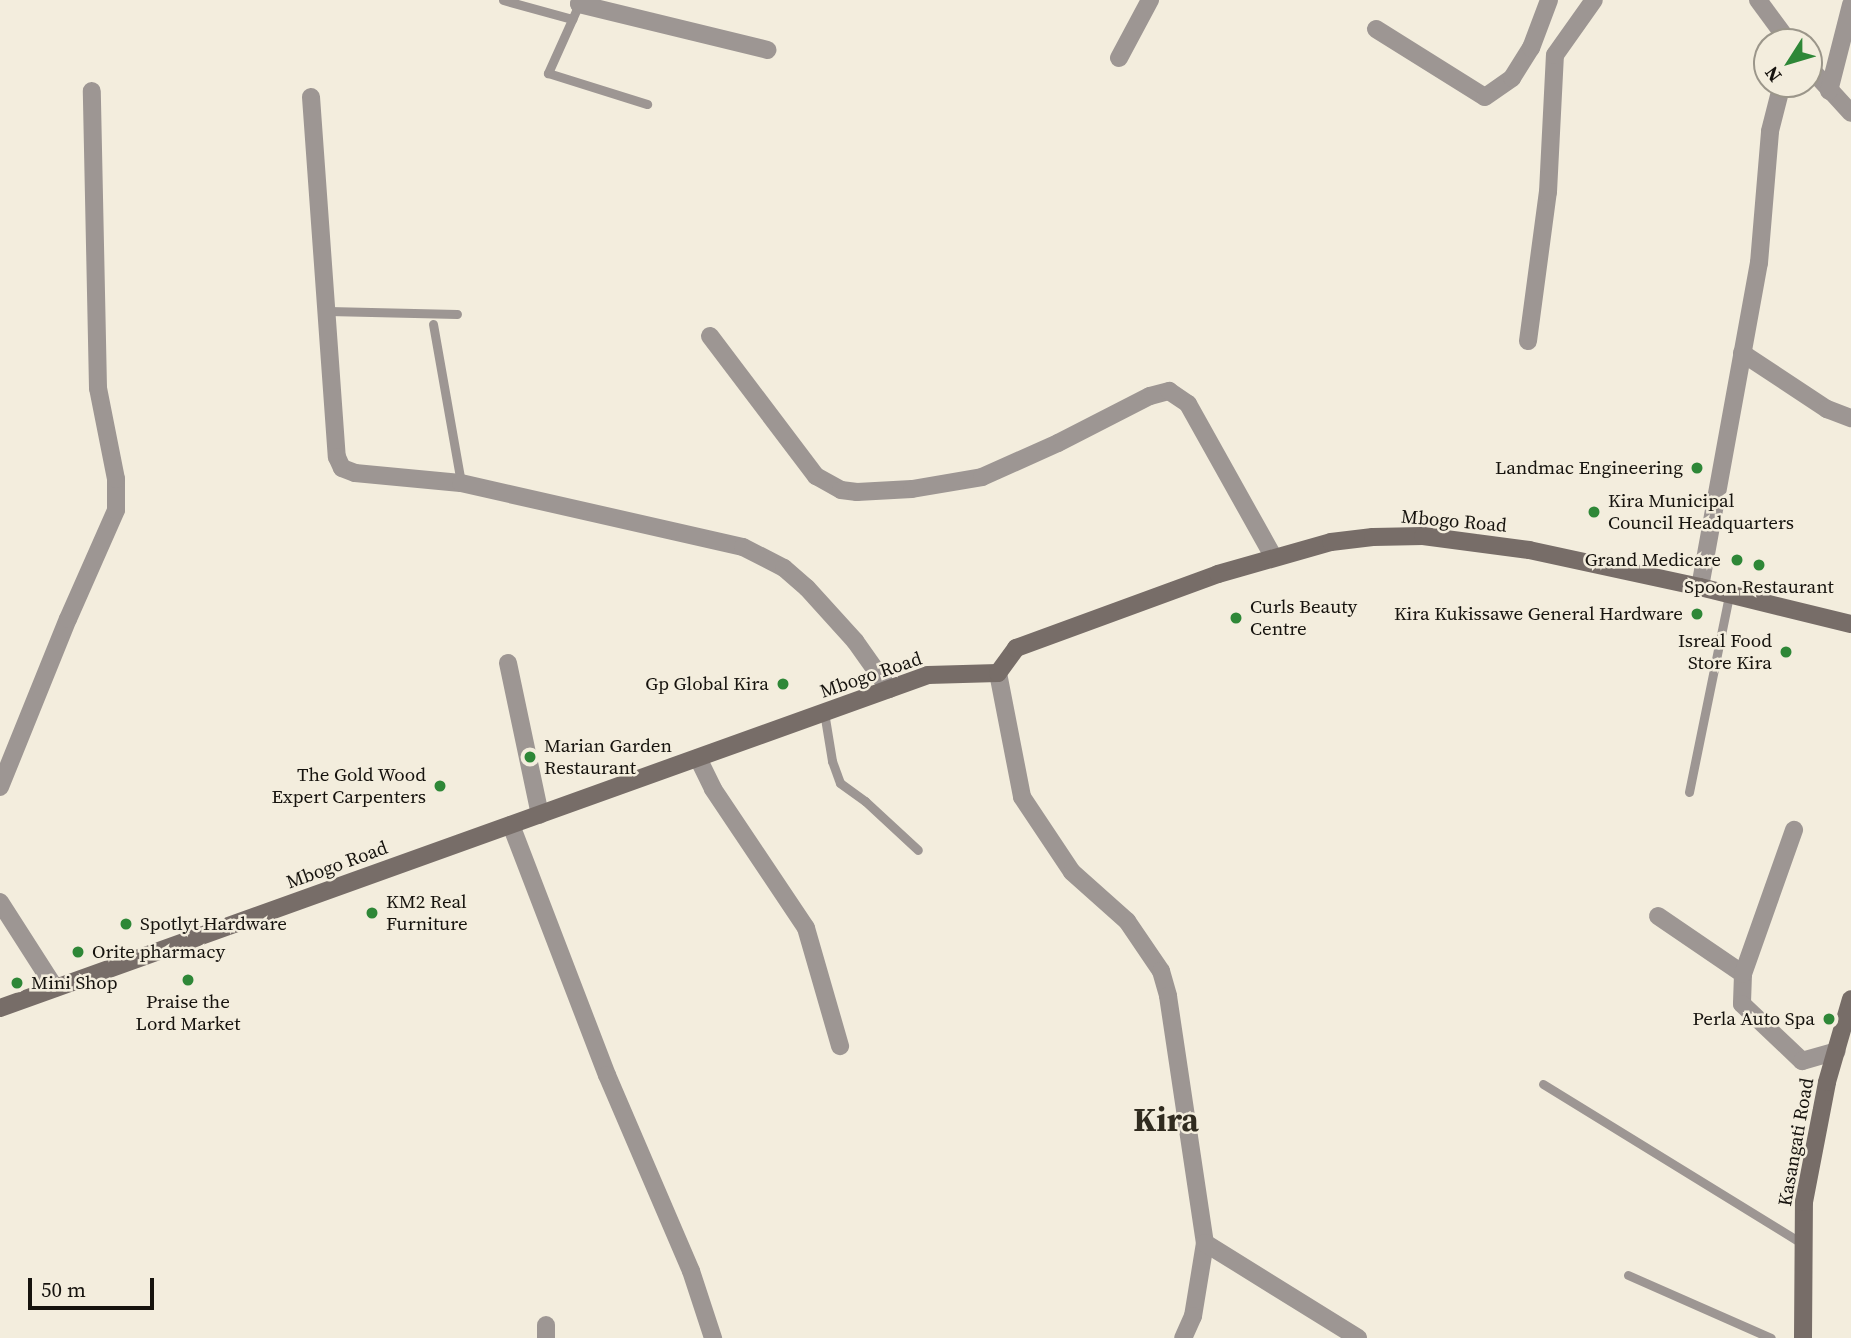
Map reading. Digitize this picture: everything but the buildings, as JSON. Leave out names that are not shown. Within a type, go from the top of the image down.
[{"type":"main road","name":"Mbogo Road","points":[[0,1008],[928,675],[998,673],[1016,648],[1273,556],[1342,541],[1423,536],[1529,550],[1700,587],[1851,624]]},
{"type":"main road","name":"Kasangati Road","points":[[1803,1338],[1802,1244],[1809,1166],[1851,999]]},
{"type":"street","points":[[1119,58],[1150,0]]},
{"type":"street","points":[[1376,29],[1485,97],[1512,78],[1531,48],[1549,0]]},
{"type":"street","points":[[1528,341],[1548,192],[1555,55],[1594,0]]},
{"type":"street","points":[[1758,0],[1779,28]]},
{"type":"street","points":[[1829,91],[1851,5]]},
{"type":"street","points":[[577,8],[767,50]]},
{"type":"street","points":[[1823,84],[1851,113]]},
{"type":"street","points":[[0,787],[68,619],[116,510],[116,479],[98,388],[92,91]]},
{"type":"street","points":[[311,97],[337,457],[342,468],[355,473],[461,483],[743,547],[765,556],[792,574],[836,619],[889,689]]},
{"type":"street","points":[[1700,587],[1759,263],[1770,131],[1778,98]]},
{"type":"street","points":[[710,336],[816,476],[841,490],[857,492],[912,489],[982,477],[1058,443],[1150,396],[1169,391],[1188,404],[1273,556]]},
{"type":"street","points":[[1742,353],[1827,409],[1851,418]]},
{"type":"street","points":[[508,663],[540,815]]},
{"type":"street","points":[[998,673],[1022,797],[1072,872],[1127,921],[1161,971],[1168,996],[1205,1243],[1194,1316],[1183,1338]]},
{"type":"street","points":[[698,758],[713,789],[806,928],[840,1046]]},
{"type":"street","points":[[511,825],[587,1027],[691,1271],[713,1338]]},
{"type":"street","points":[[1794,830],[1743,974],[1742,1004],[1801,1061],[1837,1051]]},
{"type":"street","points":[[2,908],[55,989]]},
{"type":"street","points":[[1658,916],[1743,974]]},
{"type":"street","points":[[1205,1243],[1358,1338]]},
{"type":"lane","points":[[503,0],[577,8],[548,73],[647,104]]},
{"type":"lane","points":[[328,311],[457,314]]},
{"type":"lane","points":[[433,324],[461,483]]},
{"type":"lane","points":[[1689,792],[1729,596]]},
{"type":"lane","points":[[824,712],[832,761],[840,783],[865,801],[918,850]]},
{"type":"lane","points":[[1544,1084],[1802,1244]]},
{"type":"lane","points":[[1628,1275],[1771,1338]]},
{"type":"place","name":"Landmac Engineering","points":[[1697,468]]},
{"type":"place","name":"Kira Municipal Council Headquarters","points":[[1594,512]]},
{"type":"place","name":"Grand Medicare","points":[[1737,560]]},
{"type":"place","name":"Spoon Restaurant","points":[[1759,565]]},
{"type":"place","name":"Kira Kukissawe General Hardware","points":[[1697,614]]},
{"type":"place","name":"Curls Beauty Centre","points":[[1236,618]]},
{"type":"place","name":"Isreal Food Store Kira","points":[[1786,652]]},
{"type":"place","name":"Gp Global Kira","points":[[783,684]]},
{"type":"place","name":"Marian Garden Restaurant","points":[[530,757]]},
{"type":"place","name":"The Gold Wood Expert Carpenters","points":[[440,786]]},
{"type":"place","name":"KM2 Real Furniture","points":[[372,913]]},
{"type":"place","name":"Spotlyt Hardware","points":[[126,924]]},
{"type":"place","name":"Orite pharmacy","points":[[78,952]]},
{"type":"place","name":"Praise the Lord Market","points":[[188,980]]},
{"type":"place","name":"Mini Shop","points":[[17,983]]},
{"type":"place","name":"Perla Auto Spa","points":[[1829,1019]]},
{"type":"district","name":"Kira","points":[[1166,1120]]}]
